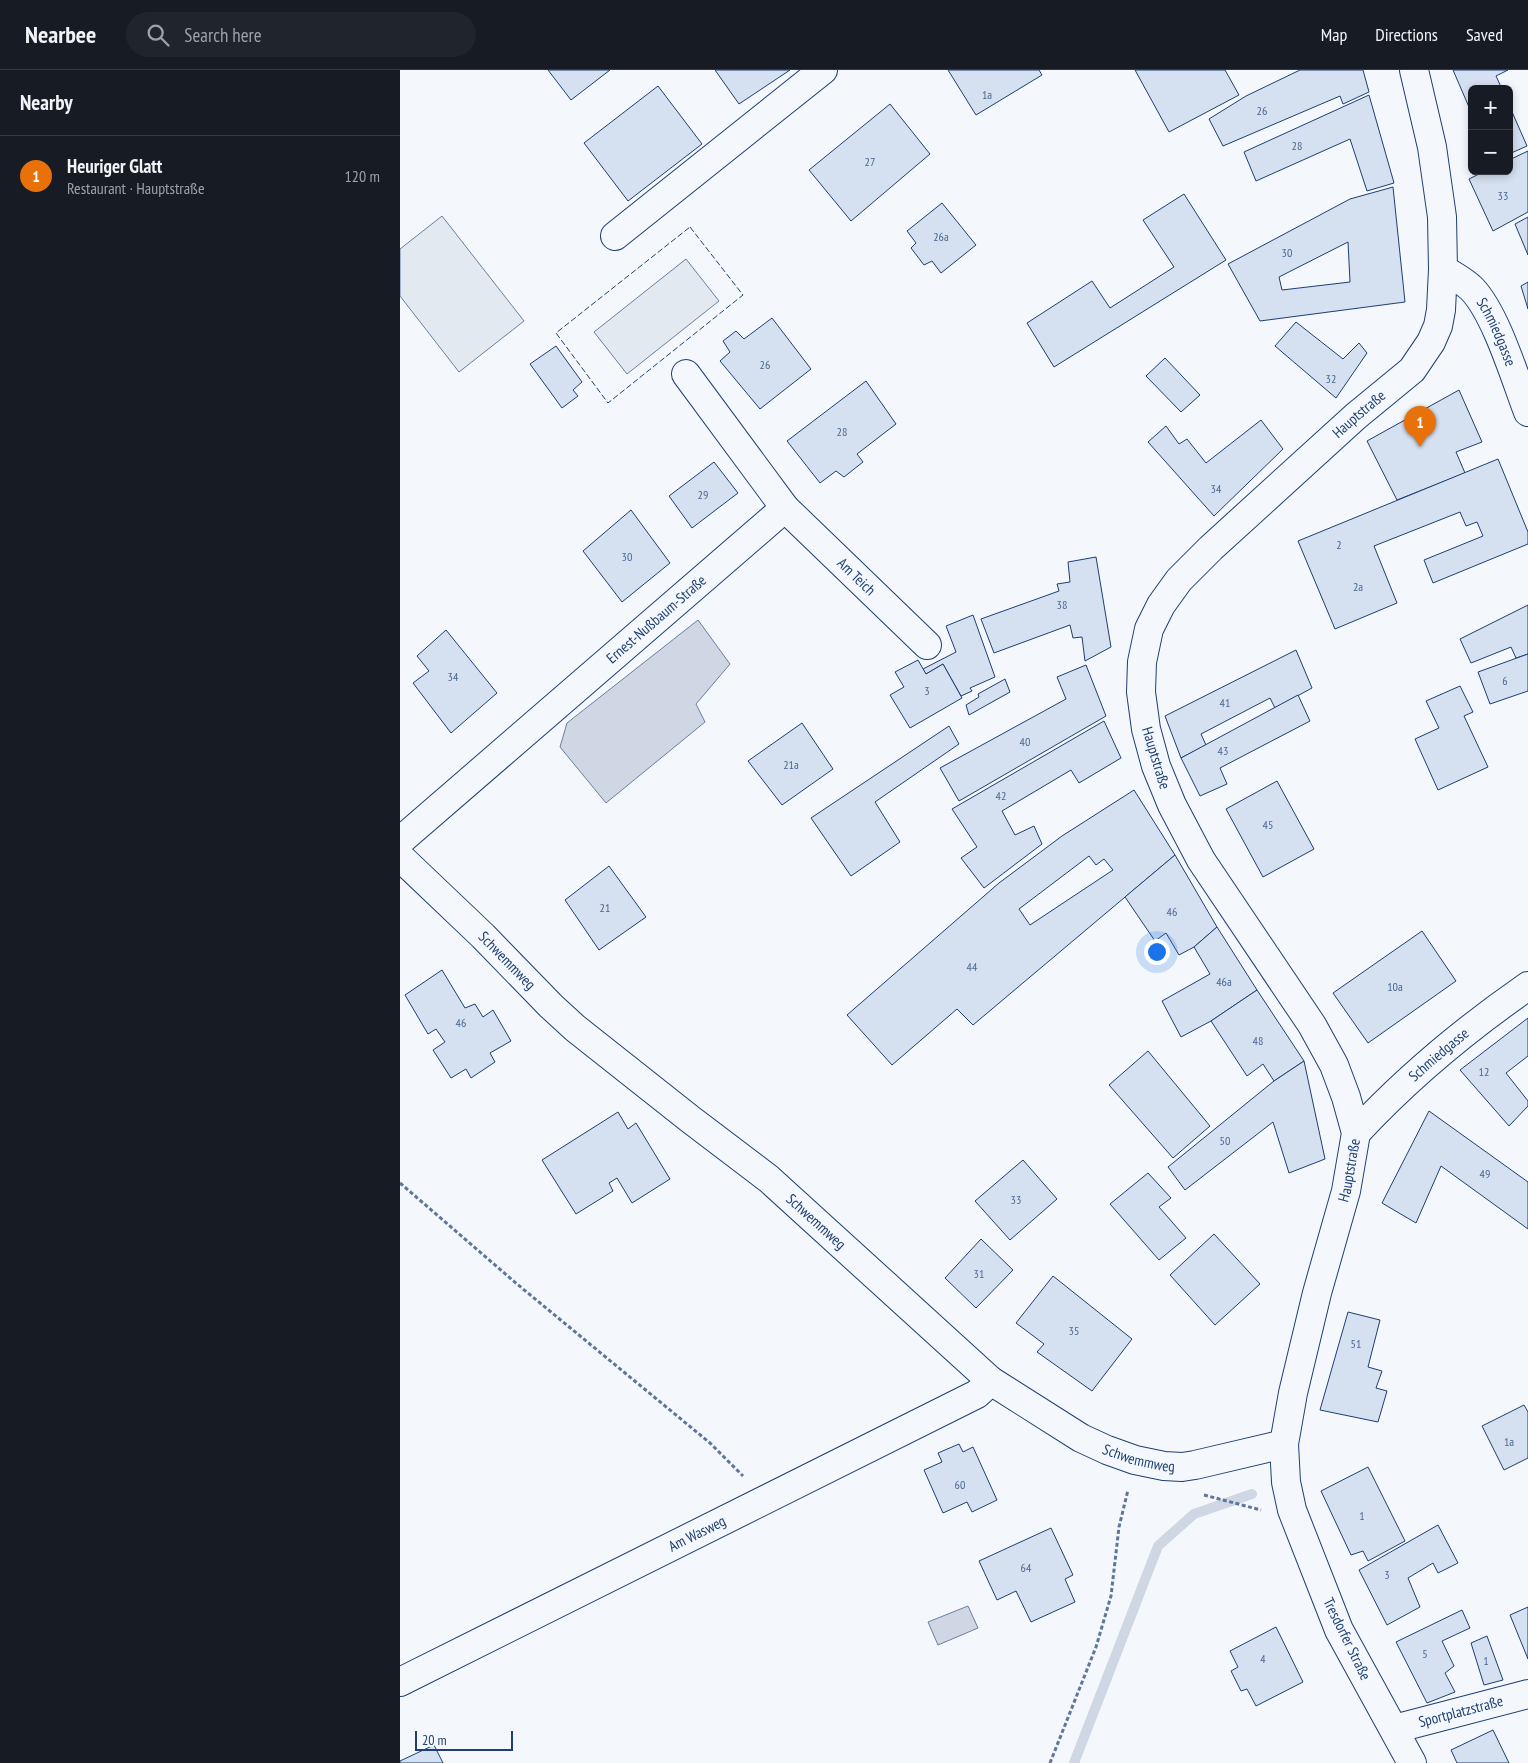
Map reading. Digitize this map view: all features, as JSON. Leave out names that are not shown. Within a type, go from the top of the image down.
[{"type":"street","points":[[615,236],[823,70]]},
{"type":"street","name":"Hauptstraße","points":[[1292,1510],[1286,1482],[1284,1444],[1293,1393],[1310,1320],[1346,1191],[1356,1133],[1346,1096],[1334,1064],[1312,1025],[1201,860],[1172,805],[1156,766],[1146,728],[1141,692],[1142,662],[1149,629],[1161,605],[1179,580],[1211,548],[1356,416],[1412,370],[1438,326],[1441,310],[1443,269],[1442,217],[1432,147],[1414,70]]},
{"type":"street","name":"Schmiedgasse","points":[[1443,269],[1471,288],[1485,306],[1497,331],[1528,412]]},
{"type":"street","points":[[686,374],[786,508]]},
{"type":"street","name":"Am Teich","points":[[786,508],[927,645]]},
{"type":"street","name":"Ernest-Nußbaum-Straße","points":[[400,841],[786,508]]},
{"type":"street","name":"Schwemmweg","points":[[400,856],[484,936],[550,1006],[690,1119],[769,1179],[991,1380],[1081,1438],[1136,1460],[1164,1466],[1182,1467],[1284,1444]]},
{"type":"street","name":"Schmiedgasse","points":[[1356,1133],[1381,1106],[1492,1010],[1528,986]]},
{"type":"street","name":"Am Wasweg","points":[[400,1682],[977,1394],[991,1380]]},
{"type":"street","name":"Tresdorfer Straße","points":[[1292,1510],[1339,1630],[1412,1763]]},
{"type":"street","name":"Sportplatzstraße","points":[[1394,1729],[1528,1694]]},
{"type":"path","points":[[400,1183],[517,1284],[710,1443],[747,1480],[758,1503]]},
{"type":"path","points":[[1050,1763],[1096,1647],[1111,1596],[1119,1527],[1136,1460]]},
{"type":"path","points":[[1220,1499],[1254,1508]]},
{"type":"shaded area","points":[[442,216],[524,321],[459,372],[400,296],[400,249]]},
{"type":"shaded area","points":[[686,259],[719,301],[627,374],[594,332]]},
{"type":"shaded area","points":[[698,620],[730,664],[696,704],[705,722],[606,803],[560,747],[567,723]]},
{"type":"shaded area","points":[[968,1606],[978,1628],[938,1645],[928,1622]]},
{"type":"building","points":[[548,70],[610,70],[571,100]]},
{"type":"building","points":[[715,70],[790,70],[739,104]]},
{"type":"building","points":[[948,70],[1039,70],[1042,75],[976,115]]},
{"type":"building","points":[[1135,70],[1225,70],[1239,95],[1169,132]]},
{"type":"building","points":[[1300,70],[1363,70],[1369,92],[1343,104],[1340,96],[1223,146],[1209,119],[1246,96]]},
{"type":"building","points":[[1453,70],[1508,70],[1496,76],[1500,85],[1468,85],[1468,105]]},
{"type":"building","points":[[658,86],[702,144],[628,201],[584,143]]},
{"type":"building","points":[[1369,95],[1394,183],[1367,191],[1350,139],[1256,181],[1244,152]]},
{"type":"building","points":[[890,104],[930,154],[851,221],[809,170]]},
{"type":"building","points":[[1513,114],[1527,146],[1513,152]]},
{"type":"building","points":[[1528,151],[1528,212],[1493,231],[1469,179],[1477,175],[1513,175],[1513,158]]},
{"type":"building","points":[[1393,187],[1405,302],[1260,321],[1228,264],[1350,199]],"holes":[[[1348,242],[1350,282],[1282,290],[1279,277]]]},
{"type":"building","points":[[1184,194],[1226,260],[1054,367],[1027,323],[1092,281],[1110,308],[1174,267],[1143,220]]},
{"type":"building","points":[[942,203],[976,245],[941,273],[932,261],[924,265],[911,248],[916,243],[907,231]]},
{"type":"building","points":[[1528,217],[1528,255],[1515,224]]},
{"type":"building","points":[[1528,282],[1528,309],[1521,286]]},
{"type":"building","points":[[772,318],[811,369],[760,409],[720,361],[730,352],[723,341],[736,331],[744,339]]},
{"type":"building","points":[[1296,322],[1343,359],[1359,343],[1367,353],[1336,398],[1275,346]]},
{"type":"building","points":[[556,346],[582,382],[573,390],[578,396],[562,408],[530,364]]},
{"type":"building","points":[[1165,358],[1200,395],[1181,412],[1146,376]]},
{"type":"building","points":[[866,381],[896,424],[857,454],[863,462],[844,477],[836,471],[820,483],[787,441]]},
{"type":"building","points":[[1459,390],[1482,442],[1456,452],[1465,473],[1397,500],[1367,441]]},
{"type":"building","points":[[1261,420],[1283,449],[1214,516],[1148,442],[1166,426],[1179,444],[1187,439],[1206,463]]},
{"type":"building","points":[[1498,459],[1528,532],[1528,544],[1433,583],[1424,560],[1483,536],[1477,522],[1466,526],[1460,512],[1374,546],[1397,603],[1335,629],[1298,541]]},
{"type":"building","points":[[714,462],[738,493],[692,528],[669,496]]},
{"type":"building","points":[[631,510],[670,563],[622,602],[583,551]]},
{"type":"building","points":[[1096,557],[1111,647],[1085,661],[1082,637],[1073,638],[1070,625],[994,653],[981,619],[1059,591],[1057,584],[1070,582],[1068,562]]},
{"type":"building","points":[[1528,605],[1528,654],[1516,658],[1511,647],[1471,663],[1460,639]]},
{"type":"building","points":[[973,615],[995,677],[970,688],[972,691],[961,696],[943,664],[926,674],[923,669],[956,652],[946,626]]},
{"type":"building","points":[[446,630],[497,693],[451,733],[413,683],[429,671],[417,656]]},
{"type":"building","points":[[1296,650],[1312,688],[1275,708],[1270,698],[1201,734],[1206,745],[1181,758],[1165,716]]},
{"type":"building","points":[[1528,654],[1528,691],[1490,704],[1478,672]]},
{"type":"building","points":[[918,660],[926,674],[943,664],[962,698],[910,728],[890,695],[904,687],[895,672]]},
{"type":"building","points":[[1086,665],[1106,716],[959,801],[940,768],[1066,699],[1057,677]]},
{"type":"building","points":[[1005,679],[1010,692],[969,715],[966,705],[979,697],[978,694]]},
{"type":"building","points":[[1460,686],[1473,712],[1464,716],[1488,767],[1438,790],[1415,739],[1439,728],[1426,701]]},
{"type":"building","points":[[1298,695],[1310,721],[1220,768],[1227,784],[1200,796],[1181,758]]},
{"type":"building","points":[[1104,721],[1121,758],[1079,783],[1071,770],[1002,811],[1015,835],[1034,826],[1042,844],[984,888],[961,858],[977,847],[952,809]]},
{"type":"building","points":[[802,723],[833,769],[782,805],[748,761]]},
{"type":"building","points":[[949,726],[959,744],[875,802],[900,842],[851,876],[811,818]]},
{"type":"building","points":[[1277,781],[1314,849],[1263,877],[1226,809]]},
{"type":"building","points":[[1134,790],[1175,855],[973,1025],[957,1009],[892,1065],[847,1015],[999,883],[1062,836]],"holes":[[[1089,856],[1096,865],[1104,859],[1113,870],[1030,925],[1019,909]]]},
{"type":"building","points":[[1175,855],[1217,927],[1194,947],[1179,955],[1166,933],[1155,941],[1125,897]]},
{"type":"building","points":[[609,866],[646,917],[599,950],[565,900]]},
{"type":"building","points":[[1217,927],[1257,990],[1211,1021],[1181,1037],[1162,1001],[1210,974],[1194,947]]},
{"type":"building","points":[[1422,931],[1456,981],[1368,1043],[1333,993]]},
{"type":"building","points":[[442,970],[465,1008],[475,1004],[483,1017],[493,1010],[511,1041],[490,1053],[495,1062],[471,1078],[466,1069],[451,1078],[433,1050],[445,1042],[436,1029],[428,1034],[405,995]]},
{"type":"building","points":[[1257,990],[1304,1061],[1274,1081],[1263,1064],[1247,1076],[1211,1021]]},
{"type":"building","points":[[1528,1018],[1528,1056],[1506,1073],[1528,1101],[1528,1106],[1509,1126],[1460,1070]]},
{"type":"building","points":[[1148,1051],[1210,1126],[1173,1158],[1109,1085]]},
{"type":"building","points":[[1304,1061],[1325,1159],[1289,1173],[1273,1122],[1185,1190],[1168,1167],[1274,1081]]},
{"type":"building","points":[[1429,1111],[1528,1182],[1528,1229],[1441,1166],[1416,1223],[1382,1203]]},
{"type":"building","points":[[618,1112],[628,1129],[636,1123],[670,1179],[632,1203],[617,1178],[609,1183],[613,1191],[576,1214],[542,1160]]},
{"type":"building","points":[[1023,1160],[1057,1199],[1010,1240],[975,1201]]},
{"type":"building","points":[[1148,1173],[1171,1198],[1159,1207],[1186,1238],[1159,1260],[1110,1204]]},
{"type":"building","points":[[1214,1234],[1260,1284],[1215,1325],[1170,1275]]},
{"type":"building","points":[[981,1239],[1013,1270],[976,1308],[945,1278]]},
{"type":"building","points":[[1053,1276],[1132,1339],[1092,1391],[1037,1352],[1044,1344],[1016,1323]]},
{"type":"building","points":[[1348,1312],[1380,1320],[1368,1367],[1382,1371],[1376,1388],[1387,1391],[1378,1422],[1320,1410]]},
{"type":"building","points":[[1524,1405],[1528,1412],[1528,1458],[1504,1470],[1482,1426]]},
{"type":"building","points":[[959,1444],[963,1452],[973,1447],[997,1500],[972,1512],[967,1502],[943,1513],[924,1470],[942,1462],[938,1453]]},
{"type":"building","points":[[1368,1467],[1405,1541],[1368,1561],[1363,1551],[1351,1555],[1321,1491]]},
{"type":"building","points":[[1438,1525],[1458,1563],[1438,1573],[1433,1563],[1408,1578],[1420,1607],[1387,1625],[1359,1570]]},
{"type":"building","points":[[1051,1528],[1073,1575],[1065,1579],[1075,1602],[1031,1622],[1016,1591],[997,1600],[979,1561]]},
{"type":"building","points":[[1528,1607],[1528,1659],[1510,1615]]},
{"type":"building","points":[[1462,1610],[1470,1628],[1442,1641],[1454,1666],[1445,1673],[1455,1692],[1427,1703],[1396,1642]]},
{"type":"building","points":[[1276,1627],[1303,1682],[1256,1706],[1247,1689],[1241,1691],[1231,1671],[1238,1667],[1230,1651]]},
{"type":"building","points":[[1487,1636],[1503,1680],[1484,1685],[1471,1643]]},
{"type":"building","points":[[1493,1730],[1509,1763],[1457,1763],[1451,1750]]},
{"type":"building","points":[[434,1745],[443,1763],[400,1763],[400,1761]]},
{"type":"waterway","points":[[1074,1763],[1158,1546],[1194,1514],[1252,1494]]},
{"type":"fence","points":[[690,227],[743,295],[608,403],[556,333],[690,227]]},
{"type":"place","name":"Heuriger Glatt","points":[[1420,447]]}]
